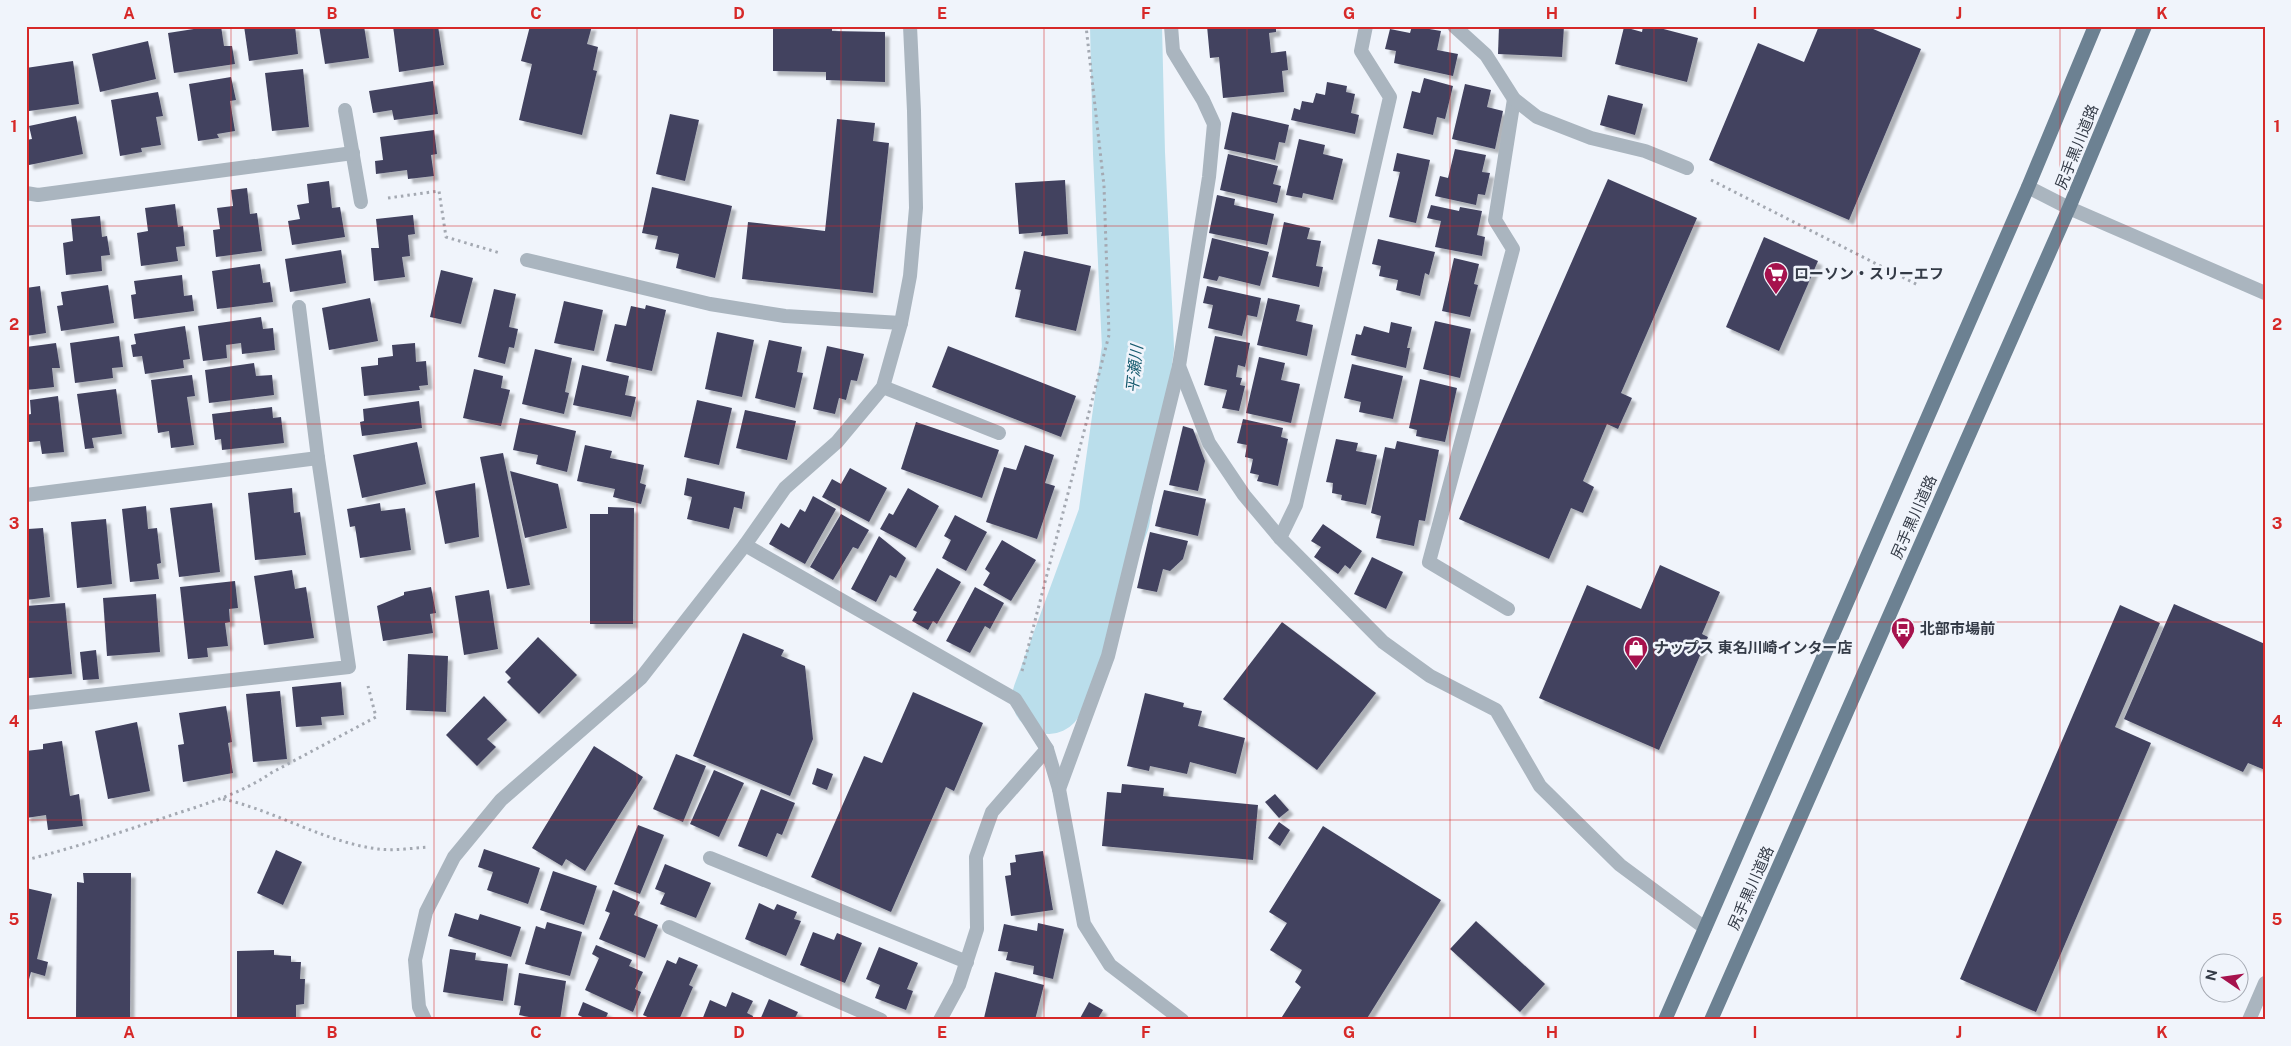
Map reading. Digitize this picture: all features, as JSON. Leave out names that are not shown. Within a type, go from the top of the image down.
[{"type":"main road","name":"尻手黒川道路","points":[[1665,1020],[2028,187],[2095,26]]},
{"type":"main road","name":"尻手黒川道路","points":[[1711,1020],[2070,208],[2145,26]]},
{"type":"street","points":[[425,1020],[419,1007],[415,960],[426,912],[454,858],[501,800],[641,678],[745,544],[785,488],[837,442],[883,387],[901,323],[910,276],[916,208],[910,26]]},
{"type":"street","points":[[1059,788],[1108,656],[1180,366],[1209,177],[1214,124],[1203,100],[1173,51],[1171,26]]},
{"type":"street","points":[[1280,538],[1296,505],[1390,97],[1362,51],[1366,26]]},
{"type":"street","points":[[1454,26],[1486,55],[1514,99],[1537,117],[1592,138],[1644,151],[1687,168]]},
{"type":"street","points":[[1508,609],[1429,562],[1513,248],[1495,220],[1514,99]]},
{"type":"street","points":[[345,110],[361,202]]},
{"type":"street","points":[[26,193],[38,195],[352,153]]},
{"type":"street","points":[[2028,187],[2070,208],[2265,293]]},
{"type":"street","points":[[527,260],[710,304],[785,316],[901,323]]},
{"type":"street","points":[[26,703],[349,667],[318,458],[299,307]]},
{"type":"street","points":[[1180,366],[1209,444],[1244,495],[1280,538],[1383,642],[1430,676],[1496,710],[1540,786],[1620,865],[1705,928]]},
{"type":"street","points":[[883,387],[999,433]]},
{"type":"street","points":[[26,495],[318,458]]},
{"type":"street","points":[[745,544],[1015,698],[1046,749],[1059,788],[1084,924],[1110,966],[1182,1020]]},
{"type":"street","points":[[940,1020],[959,985],[977,929],[976,857],[992,812],[1046,749]]},
{"type":"street","points":[[710,858],[967,962]]},
{"type":"street","points":[[669,927],[881,1020]]},
{"type":"street","points":[[2249,1020],[2265,983]]},
{"type":"path","points":[[1015,698],[1109,335],[1104,186],[1086,26]]},
{"type":"path","points":[[1687,168],[1918,285]]},
{"type":"path","points":[[361,202],[439,191],[446,237],[527,260]]},
{"type":"path","points":[[26,860],[83,845],[223,798],[256,784],[271,773],[376,717],[366,680],[349,667]]},
{"type":"path","points":[[223,798],[251,805],[330,837],[379,849],[431,847],[472,835]]},
{"type":"building","points":[[221,26],[224,46],[232,46],[235,64],[174,73],[168,33]]},
{"type":"building","points":[[244,26],[295,26],[298,54],[249,61]]},
{"type":"building","points":[[319,26],[364,26],[369,58],[325,64]]},
{"type":"building","points":[[393,26],[438,26],[444,65],[399,72]]},
{"type":"building","points":[[530,26],[592,26],[587,44],[598,47],[593,70],[597,71],[582,135],[519,120],[532,64],[521,61]]},
{"type":"building","points":[[773,26],[832,26],[832,31],[885,32],[885,82],[826,80],[826,72],[773,71]]},
{"type":"building","points":[[1207,26],[1276,26],[1276,32],[1269,33],[1271,53],[1286,51],[1288,70],[1282,71],[1284,92],[1223,98],[1219,57],[1210,58]]},
{"type":"building","points":[[1412,26],[1441,31],[1437,50],[1458,54],[1453,76],[1394,63],[1396,51],[1385,49],[1390,29],[1410,33]]},
{"type":"building","points":[[1499,26],[1564,26],[1562,57],[1498,54]]},
{"type":"building","points":[[1643,26],[1652,26],[1698,38],[1687,82],[1615,64],[1624,27],[1642,32]]},
{"type":"building","points":[[1819,26],[1866,26],[1921,49],[1849,220],[1709,160],[1758,43],[1804,62]]},
{"type":"building","points":[[148,41],[156,79],[100,92],[92,54]]},
{"type":"building","points":[[73,61],[79,104],[29,111],[28,105],[26,105],[26,68]]},
{"type":"building","points":[[303,69],[309,127],[272,131],[265,73]]},
{"type":"building","points":[[231,77],[236,100],[230,101],[235,131],[217,134],[219,138],[198,141],[189,84]]},
{"type":"building","points":[[1424,78],[1453,86],[1445,119],[1437,117],[1433,135],[1403,128],[1412,91],[1420,93]]},
{"type":"building","points":[[433,81],[438,114],[394,120],[392,110],[373,113],[369,91]]},
{"type":"building","points":[[1327,82],[1347,86],[1346,92],[1355,94],[1351,113],[1359,115],[1355,134],[1291,120],[1294,108],[1300,110],[1302,101],[1313,103],[1316,93],[1325,95]]},
{"type":"building","points":[[1465,84],[1491,90],[1487,107],[1503,111],[1495,149],[1452,139]]},
{"type":"building","points":[[158,92],[163,116],[156,117],[161,145],[141,148],[142,152],[120,156],[111,100]]},
{"type":"building","points":[[1608,95],[1643,104],[1635,135],[1600,125]]},
{"type":"building","points":[[1232,112],[1289,125],[1285,143],[1279,142],[1275,160],[1224,149]]},
{"type":"building","points":[[670,114],[699,120],[685,181],[656,174]]},
{"type":"building","points":[[76,116],[83,154],[29,165],[26,140],[32,139],[29,126]]},
{"type":"building","points":[[837,119],[875,123],[873,141],[889,143],[873,293],[742,279],[748,222],[825,231]]},
{"type":"building","points":[[434,130],[437,154],[431,155],[434,176],[408,179],[407,170],[376,174],[375,161],[383,160],[380,137]]},
{"type":"building","points":[[1299,139],[1325,145],[1323,154],[1343,159],[1333,200],[1303,193],[1302,198],[1286,195]]},
{"type":"building","points":[[1455,149],[1486,155],[1482,172],[1490,173],[1485,195],[1478,194],[1476,205],[1435,196],[1440,176],[1448,178]]},
{"type":"building","points":[[1397,153],[1430,160],[1416,223],[1389,217],[1400,172],[1393,171]]},
{"type":"building","points":[[1228,154],[1278,166],[1273,184],[1281,186],[1277,203],[1220,190]]},
{"type":"building","points":[[1608,179],[1697,218],[1621,393],[1632,398],[1618,429],[1607,424],[1583,481],[1594,487],[1583,513],[1571,508],[1549,559],[1459,519]]},
{"type":"building","points":[[1065,180],[1068,234],[1041,236],[1042,232],[1019,234],[1015,183]]},
{"type":"building","points":[[329,181],[332,208],[340,207],[345,237],[292,245],[288,221],[300,219],[297,205],[309,203],[307,184]]},
{"type":"building","points":[[652,187],[732,206],[715,278],[676,268],[679,254],[655,249],[658,236],[642,233]]},
{"type":"building","points":[[247,188],[250,214],[257,213],[262,251],[216,257],[213,230],[220,229],[217,208],[233,206],[231,190]]},
{"type":"building","points":[[1217,195],[1235,199],[1234,205],[1274,214],[1267,245],[1209,233]]},
{"type":"building","points":[[175,204],[178,227],[183,226],[185,246],[176,247],[178,261],[141,266],[137,233],[148,231],[145,208]]},
{"type":"building","points":[[1431,205],[1459,211],[1460,207],[1482,211],[1477,235],[1485,237],[1482,256],[1435,247],[1441,221],[1427,218]]},
{"type":"building","points":[[413,215],[415,234],[408,235],[410,256],[402,257],[405,277],[374,281],[371,248],[379,248],[376,219]]},
{"type":"building","points":[[100,216],[102,237],[107,236],[110,255],[101,256],[102,271],[66,275],[63,243],[73,241],[71,219]]},
{"type":"building","points":[[1284,222],[1310,228],[1307,239],[1321,241],[1316,266],[1323,267],[1319,287],[1272,277]]},
{"type":"building","points":[[1764,237],[1818,261],[1779,351],[1726,327]]},
{"type":"building","points":[[1212,238],[1269,252],[1260,286],[1219,276],[1217,281],[1203,278]]},
{"type":"building","points":[[1378,239],[1435,252],[1429,275],[1425,273],[1420,296],[1396,290],[1398,280],[1379,276],[1381,266],[1372,264]]},
{"type":"building","points":[[341,250],[346,283],[290,292],[285,259]]},
{"type":"building","points":[[1024,251],[1091,266],[1076,331],[1015,317],[1021,290],[1015,289]]},
{"type":"building","points":[[1454,258],[1479,264],[1474,284],[1478,285],[1470,317],[1442,311]]},
{"type":"building","points":[[260,264],[263,283],[270,282],[273,302],[217,309],[212,271]]},
{"type":"building","points":[[441,270],[473,278],[461,324],[430,317]]},
{"type":"building","points":[[182,275],[184,296],[192,295],[194,311],[134,319],[131,295],[136,294],[134,281]]},
{"type":"building","points":[[108,285],[114,323],[61,331],[57,306],[63,305],[61,292]]},
{"type":"building","points":[[40,286],[46,333],[26,336],[26,288]]},
{"type":"building","points":[[1207,286],[1261,298],[1257,317],[1247,315],[1242,336],[1208,328],[1213,305],[1203,303]]},
{"type":"building","points":[[494,289],[516,294],[509,327],[518,329],[514,348],[509,347],[505,364],[478,357]]},
{"type":"building","points":[[370,298],[378,341],[329,350],[322,308]]},
{"type":"building","points":[[1268,298],[1300,305],[1296,321],[1313,325],[1307,356],[1257,345]]},
{"type":"building","points":[[564,301],[603,310],[594,351],[554,343]]},
{"type":"building","points":[[646,305],[666,310],[652,371],[606,361],[615,324],[626,326],[631,306],[645,309]]},
{"type":"building","points":[[261,317],[263,329],[273,328],[275,350],[242,354],[241,343],[226,345],[227,358],[203,361],[198,326]]},
{"type":"building","points":[[1435,321],[1471,329],[1460,378],[1423,369]]},
{"type":"building","points":[[1391,322],[1412,327],[1407,348],[1410,348],[1406,368],[1351,355],[1356,334],[1361,335],[1364,326],[1389,333]]},
{"type":"building","points":[[185,326],[190,359],[183,360],[184,368],[145,374],[142,356],[133,357],[131,345],[136,344],[134,334]]},
{"type":"building","points":[[717,332],[754,340],[742,397],[705,389]]},
{"type":"building","points":[[119,336],[123,367],[112,368],[113,378],[75,383],[70,343]]},
{"type":"building","points":[[1215,336],[1250,343],[1245,367],[1238,365],[1236,377],[1242,378],[1240,385],[1245,386],[1239,411],[1222,408],[1227,390],[1204,385]]},
{"type":"building","points":[[769,340],[802,347],[797,372],[803,373],[795,408],[755,398]]},
{"type":"building","points":[[56,343],[60,368],[52,368],[54,387],[26,390],[26,347]]},
{"type":"building","points":[[415,343],[416,362],[426,361],[428,385],[419,386],[420,390],[364,396],[361,367],[378,365],[378,358],[393,356],[392,345]]},
{"type":"building","points":[[827,346],[864,354],[857,381],[851,380],[846,400],[839,398],[835,414],[813,409]]},
{"type":"building","points":[[948,346],[1076,396],[1061,437],[932,387]]},
{"type":"building","points":[[535,349],[572,358],[565,392],[569,393],[564,414],[522,404]]},
{"type":"building","points":[[1259,357],[1285,363],[1281,380],[1300,384],[1291,423],[1246,413]]},
{"type":"building","points":[[254,363],[256,376],[272,375],[274,395],[209,403],[205,370]]},
{"type":"building","points":[[1352,364],[1403,376],[1393,419],[1359,412],[1361,402],[1344,398]]},
{"type":"building","points":[[582,365],[629,376],[625,395],[636,397],[631,417],[573,405]]},
{"type":"building","points":[[474,369],[503,376],[501,388],[510,390],[501,426],[463,418]]},
{"type":"building","points":[[192,375],[195,396],[187,397],[194,445],[171,448],[169,431],[158,433],[151,380]]},
{"type":"building","points":[[1420,379],[1457,388],[1445,442],[1416,436],[1417,430],[1409,428]]},
{"type":"building","points":[[116,389],[122,434],[92,438],[94,448],[85,449],[77,394]]},
{"type":"building","points":[[58,396],[64,452],[42,454],[40,441],[29,442],[26,415],[31,414],[30,400]]},
{"type":"building","points":[[697,400],[732,408],[719,465],[684,457]]},
{"type":"building","points":[[419,401],[422,428],[362,436],[360,422],[364,421],[363,409]]},
{"type":"building","points":[[272,407],[273,418],[281,417],[284,443],[222,450],[221,439],[215,440],[212,414]]},
{"type":"building","points":[[745,410],[796,421],[787,460],[736,448]]},
{"type":"building","points":[[520,418],[576,431],[567,472],[536,464],[538,455],[513,450]]},
{"type":"building","points":[[1243,419],[1283,428],[1281,437],[1288,439],[1278,486],[1257,481],[1259,475],[1250,473],[1253,459],[1245,457],[1247,445],[1237,443]]},
{"type":"building","points":[[916,422],[999,450],[982,498],[901,469]]},
{"type":"building","points":[[1183,426],[1193,429],[1205,461],[1198,491],[1169,485]]},
{"type":"building","points":[[1336,439],[1358,443],[1356,451],[1377,455],[1366,505],[1341,500],[1342,495],[1332,493],[1333,483],[1326,482]]},
{"type":"building","points":[[1397,441],[1439,450],[1425,521],[1419,520],[1414,546],[1376,538],[1381,516],[1371,513],[1385,447],[1395,449]]},
{"type":"building","points":[[417,442],[426,484],[362,498],[353,455]]},
{"type":"building","points":[[585,445],[612,451],[610,458],[644,465],[640,483],[646,485],[641,504],[613,497],[615,489],[577,481]]},
{"type":"building","points":[[1025,445],[1054,455],[1045,483],[1055,486],[1037,539],[986,522],[1004,467],[1016,470]]},
{"type":"building","points":[[503,453],[530,585],[507,589],[480,457]]},
{"type":"building","points":[[850,468],[887,488],[869,522],[822,497],[832,479],[841,484]]},
{"type":"building","points":[[510,471],[558,484],[567,528],[525,538]]},
{"type":"building","points":[[687,478],[745,492],[742,509],[734,507],[729,529],[687,519],[692,497],[684,495]]},
{"type":"building","points":[[475,483],[479,537],[445,544],[435,491]]},
{"type":"building","points":[[292,488],[294,513],[300,512],[306,555],[255,560],[248,493]]},
{"type":"building","points":[[908,488],[939,506],[916,548],[880,529],[889,513],[893,515]]},
{"type":"building","points":[[1164,490],[1206,499],[1198,536],[1155,526]]},
{"type":"building","points":[[813,496],[836,509],[805,564],[769,544],[781,523],[789,528],[800,509],[805,512]]},
{"type":"building","points":[[212,503],[220,572],[179,577],[170,508]]},
{"type":"building","points":[[380,503],[381,511],[405,508],[411,550],[360,558],[355,526],[350,527],[347,509]]},
{"type":"building","points":[[146,506],[148,529],[157,528],[161,563],[157,564],[159,579],[130,582],[122,509]]},
{"type":"building","points":[[608,507],[634,508],[633,624],[590,624],[590,514],[608,514]]},
{"type":"building","points":[[841,514],[869,530],[858,549],[853,547],[833,580],[810,567]]},
{"type":"building","points":[[955,515],[987,532],[966,571],[942,558],[951,540],[944,536]]},
{"type":"building","points":[[106,519],[112,584],[77,588],[71,522]]},
{"type":"building","points":[[1323,524],[1362,551],[1350,569],[1345,565],[1338,574],[1314,557],[1321,547],[1311,541]]},
{"type":"building","points":[[26,526],[28,529],[43,528],[50,597],[26,600]]},
{"type":"building","points":[[1150,532],[1188,541],[1183,559],[1170,571],[1163,569],[1157,592],[1137,588]]},
{"type":"building","points":[[879,536],[906,558],[896,578],[890,575],[876,602],[851,589]]},
{"type":"building","points":[[1002,540],[1036,560],[1011,601],[983,585],[990,573],[985,569]]},
{"type":"building","points":[[1372,557],[1403,572],[1386,609],[1354,594]]},
{"type":"building","points":[[1660,565],[1720,592],[1702,634],[1708,637],[1659,750],[1539,698],[1587,585],[1641,609]]},
{"type":"building","points":[[937,568],[961,582],[937,624],[933,621],[928,630],[912,621],[917,612],[913,610]]},
{"type":"building","points":[[292,570],[295,589],[306,587],[314,638],[264,645],[254,576]]},
{"type":"building","points":[[235,581],[238,608],[229,609],[230,622],[225,623],[228,646],[207,648],[208,657],[188,659],[180,587]]},
{"type":"building","points":[[431,587],[436,613],[430,614],[433,633],[383,641],[377,606],[404,595],[404,592]]},
{"type":"building","points":[[975,587],[1004,603],[990,629],[985,626],[970,653],[946,641]]},
{"type":"building","points":[[489,590],[498,649],[464,655],[455,596]]},
{"type":"building","points":[[156,594],[160,652],[107,656],[103,598]]},
{"type":"building","points":[[65,603],[72,674],[29,678],[26,648],[26,606]]},
{"type":"building","points":[[2174,604],[2265,644],[2265,770],[2248,763],[2243,772],[2124,719]]},
{"type":"building","points":[[2120,605],[2160,623],[2115,727],[2151,743],[2036,1012],[1960,979]]},
{"type":"building","points":[[1282,622],[1376,693],[1317,770],[1223,699]]},
{"type":"building","points":[[743,633],[784,650],[781,656],[805,666],[813,739],[790,796],[693,756]]},
{"type":"building","points":[[538,637],[577,675],[539,714],[507,682],[511,678],[505,672]]},
{"type":"building","points":[[96,650],[99,679],[83,680],[80,652]]},
{"type":"building","points":[[408,654],[448,656],[446,712],[406,710]]},
{"type":"building","points":[[341,682],[344,715],[321,717],[322,725],[296,727],[292,687]]},
{"type":"building","points":[[280,691],[287,759],[253,762],[246,694]]},
{"type":"building","points":[[913,692],[983,723],[954,791],[946,787],[891,912],[811,877],[864,756],[882,763]]},
{"type":"building","points":[[1145,693],[1184,703],[1183,707],[1202,711],[1198,726],[1245,738],[1236,774],[1190,762],[1187,774],[1150,766],[1149,771],[1127,766]]},
{"type":"building","points":[[484,696],[507,720],[487,739],[496,747],[477,766],[446,735]]},
{"type":"building","points":[[226,706],[232,742],[228,743],[233,773],[183,782],[178,745],[184,744],[179,713]]},
{"type":"building","points":[[137,722],[150,791],[108,799],[95,731]]},
{"type":"building","points":[[62,741],[70,796],[79,794],[83,826],[48,830],[46,815],[26,818],[26,751],[43,749],[43,744]]},
{"type":"building","points":[[594,746],[643,777],[585,871],[566,859],[562,866],[532,848]]},
{"type":"building","points":[[676,754],[706,766],[683,822],[653,809]]},
{"type":"building","points":[[817,768],[833,774],[827,790],[812,784]]},
{"type":"building","points":[[714,770],[744,783],[719,837],[690,824]]},
{"type":"building","points":[[1122,784],[1164,788],[1163,796],[1258,805],[1253,860],[1102,846],[1107,792],[1121,793]]},
{"type":"building","points":[[761,789],[795,803],[782,835],[777,833],[767,857],[738,846]]},
{"type":"building","points":[[1275,794],[1289,810],[1279,818],[1265,802]]},
{"type":"building","points":[[1279,822],[1290,830],[1280,846],[1268,838]]},
{"type":"building","points":[[638,825],[664,835],[640,894],[614,884]]},
{"type":"building","points":[[1323,826],[1441,900],[1366,1020],[1280,1020],[1301,987],[1295,982],[1302,970],[1270,950],[1287,923],[1269,912]]},
{"type":"building","points":[[484,849],[540,868],[528,904],[487,890],[493,872],[478,867]]},
{"type":"building","points":[[276,850],[302,862],[283,905],[257,893]]},
{"type":"building","points":[[1043,851],[1053,910],[1011,916],[1005,876],[1011,875],[1010,863],[1016,862],[1015,855]]},
{"type":"building","points":[[665,864],[711,883],[696,918],[660,904],[665,893],[655,889]]},
{"type":"building","points":[[553,871],[597,886],[584,925],[540,910]]},
{"type":"building","points":[[83,873],[131,873],[130,1020],[76,1020],[77,882],[84,883]]},
{"type":"building","points":[[26,888],[52,894],[37,959],[48,962],[45,976],[31,972],[28,983],[26,982]]},
{"type":"building","points":[[613,890],[640,902],[634,915],[658,925],[645,958],[599,939],[610,913],[605,911]]},
{"type":"building","points":[[759,903],[774,910],[777,904],[797,912],[794,919],[801,921],[786,956],[745,939]]},
{"type":"building","points":[[455,913],[478,920],[480,914],[521,927],[511,957],[448,936]]},
{"type":"building","points":[[1476,921],[1545,984],[1520,1012],[1450,949]]},
{"type":"building","points":[[547,922],[582,932],[570,976],[525,964],[536,926],[545,929]]},
{"type":"building","points":[[1038,923],[1064,929],[1053,979],[1033,974],[1034,966],[1006,960],[1008,952],[998,951],[1004,924],[1037,931]]},
{"type":"building","points":[[813,932],[834,940],[837,933],[862,943],[845,983],[800,965]]},
{"type":"building","points":[[596,945],[632,960],[629,966],[643,972],[635,989],[641,992],[633,1012],[585,990],[599,958],[592,954]]},
{"type":"building","points":[[879,947],[918,963],[907,989],[913,991],[906,1010],[875,998],[880,985],[866,979]]},
{"type":"building","points":[[450,949],[476,953],[475,960],[508,964],[503,1001],[443,992]]},
{"type":"building","points":[[274,950],[274,955],[291,956],[291,962],[301,962],[300,979],[305,979],[304,1004],[296,1005],[296,1020],[237,1020],[237,951]]},
{"type":"building","points":[[679,957],[698,965],[689,985],[693,987],[679,1020],[654,1020],[643,1015],[667,960],[676,964]]},
{"type":"building","points":[[995,972],[1044,985],[1035,1020],[992,1020],[984,1018]]},
{"type":"building","points":[[519,973],[566,981],[560,1020],[544,1020],[519,1015],[521,1006],[514,1005]]},
{"type":"building","points":[[732,992],[753,1001],[747,1013],[753,1016],[752,1020],[702,1020],[710,1000],[726,1007]]},
{"type":"building","points":[[769,999],[798,1012],[794,1020],[760,1020]]},
{"type":"building","points":[[583,1002],[608,1013],[605,1020],[589,1020],[578,1015]]},
{"type":"building","points":[[1089,1002],[1103,1010],[1097,1020],[1079,1020]]},
{"type":"waterway","name":"平瀬川","points":[[1048,698],[1114,518],[1138,348],[1129,153],[1126,26]]},
{"type":"place","name":"ローソン・スリーエフ","points":[[1776,295]]},
{"type":"place","name":"北部市場前","points":[[1903,650]]},
{"type":"place","name":"ナップス 東名川崎インター店","points":[[1636,669]]}]
